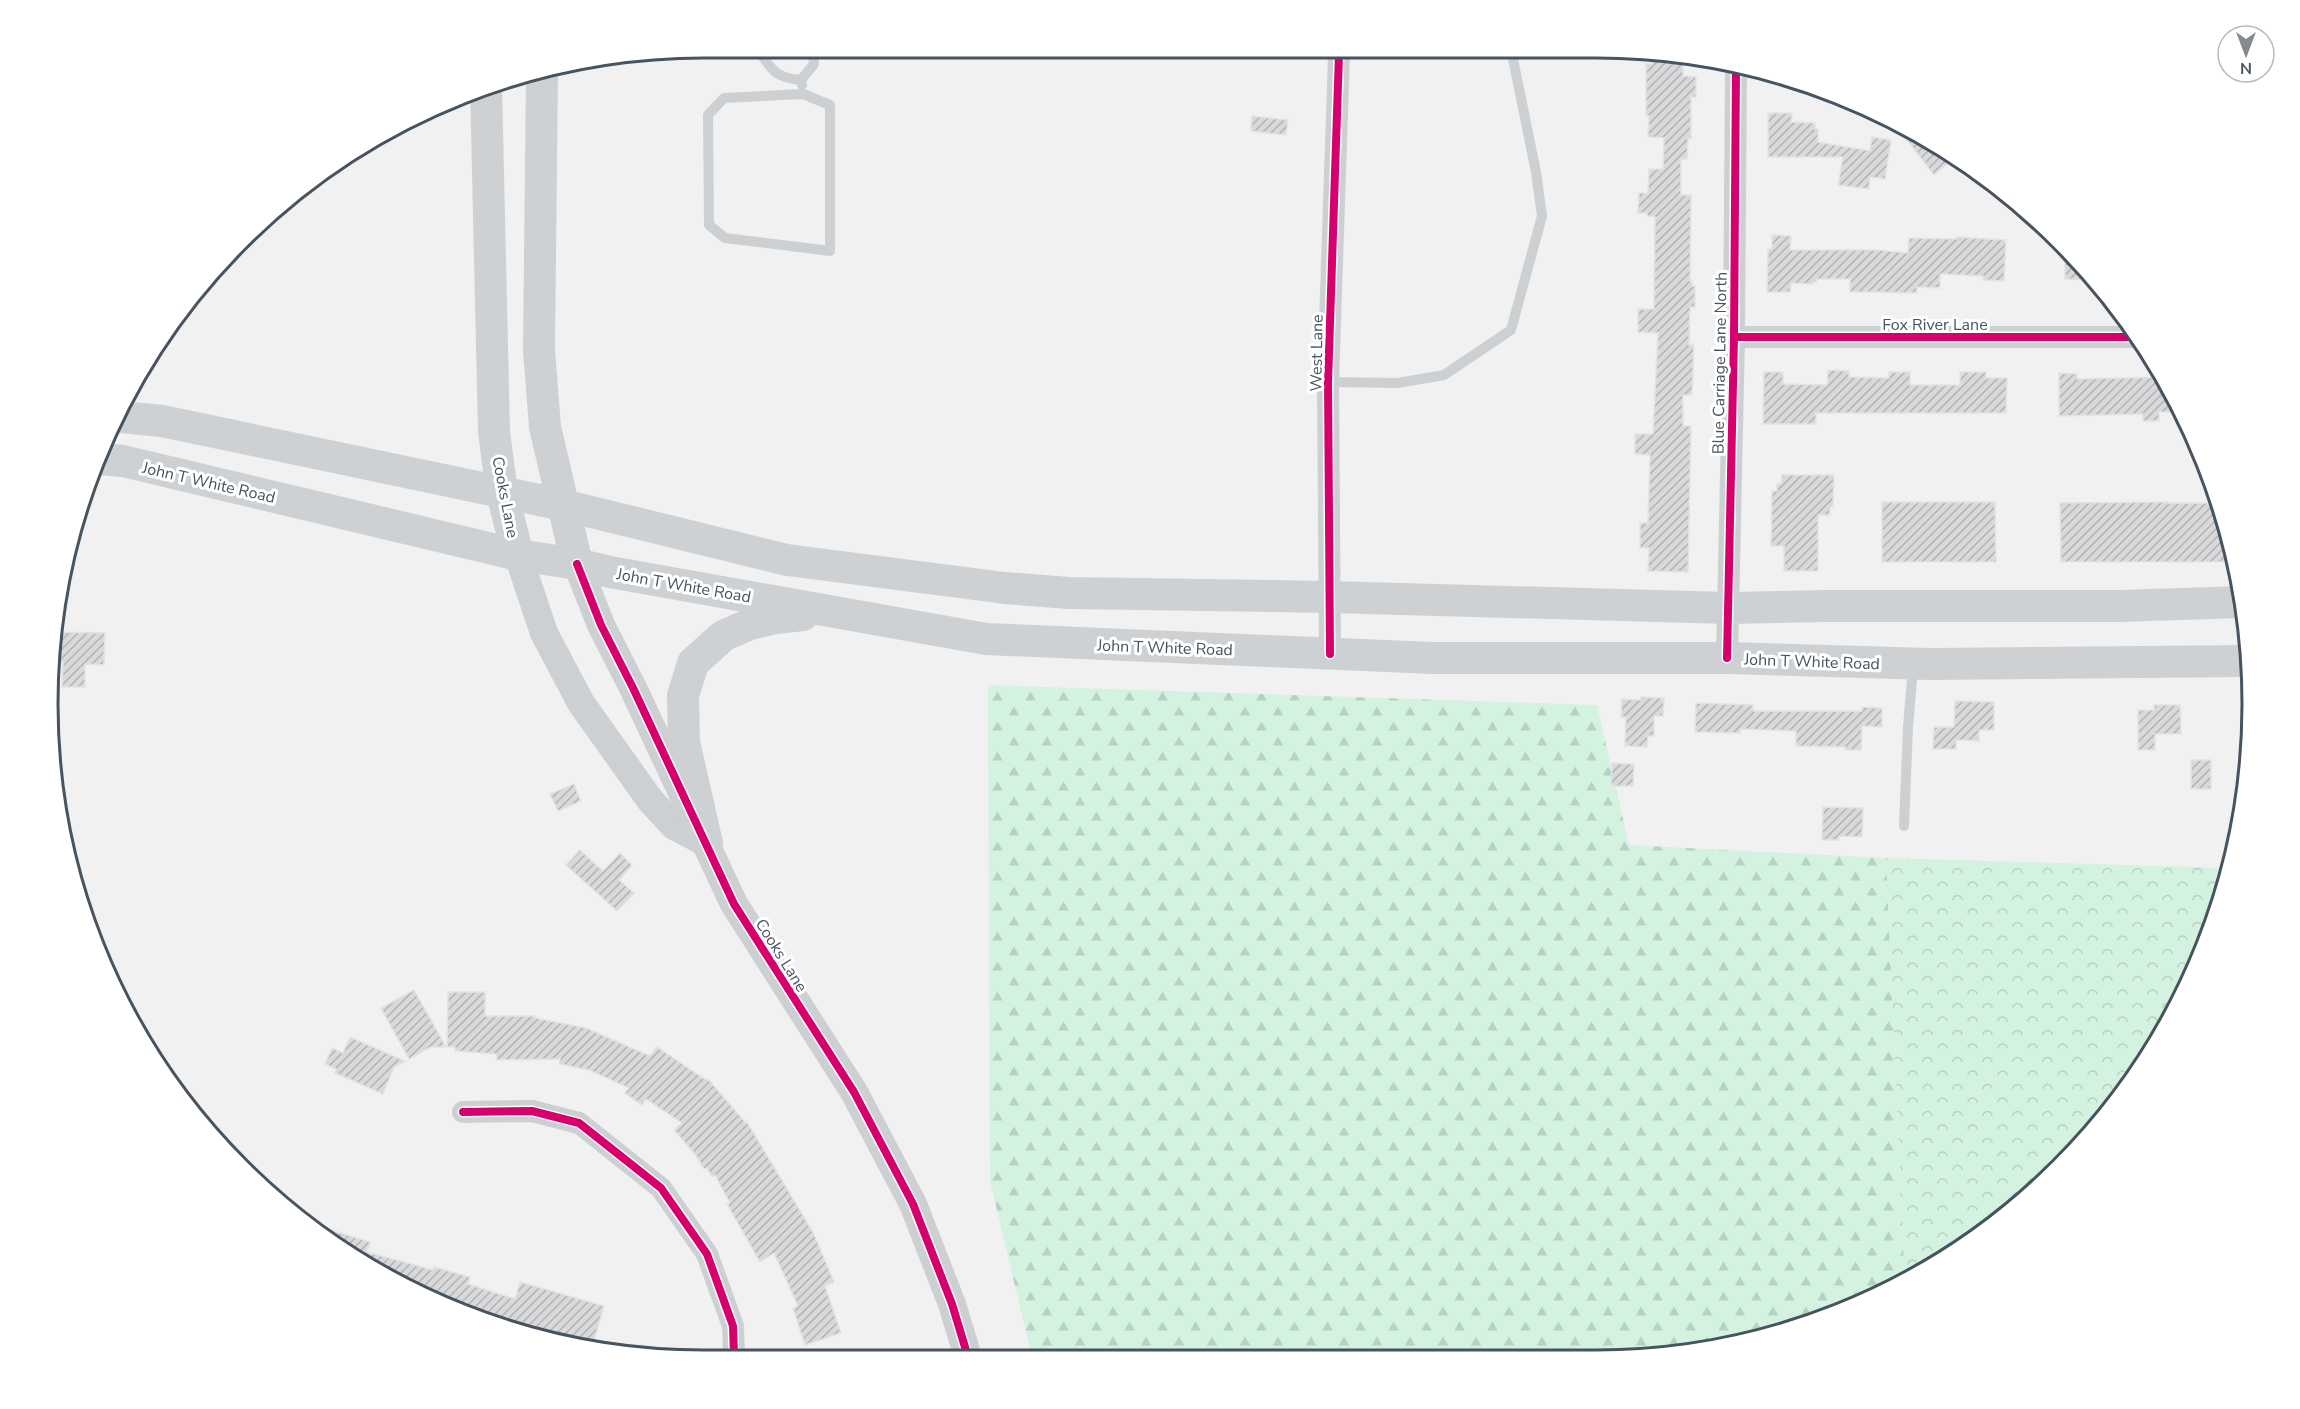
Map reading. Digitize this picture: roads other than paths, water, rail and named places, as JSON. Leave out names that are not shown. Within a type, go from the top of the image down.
[{"type":"main road","name":"Cooks Lane","points":[[542,80],[539,350],[545,427],[577,564]]},
{"type":"main road","name":"Cooks Lane","points":[[486,97],[494,432],[502,493],[518,555]]},
{"type":"main road","points":[[126,417],[162,421],[562,505],[787,560],[1005,588],[1069,593],[1330,597],[1728,608],[2119,606],[2233,602]]},
{"type":"main road","name":"John T White Road","points":[[107,460],[123,461],[518,555],[986,639],[1432,658],[1727,658],[1914,664],[2240,661]]},
{"type":"main road","points":[[707,843],[684,742],[683,696],[693,663],[723,636],[750,624],[776,618],[842,612]]},
{"type":"street","name":"West Lane","points":[[1330,654],[1329,382],[1339,58]]},
{"type":"street","name":"Blue Carriage Lane North","points":[[1727,658],[1734,338],[1736,74]]},
{"type":"street","name":"Fox River Lane","points":[[1734,338],[2127,338]]},
{"type":"street","name":"Cooks Lane","points":[[518,555],[544,633],[581,703],[650,800],[674,826],[707,843]]},
{"type":"street","name":"Cooks Lane","points":[[577,564],[601,625],[707,843],[734,904],[854,1092],[914,1204],[952,1304],[966,1350]]},
{"type":"street","points":[[463,1112],[532,1111],[579,1123],[661,1188],[707,1254],[733,1326],[734,1350]]},
{"type":"lane","points":[[764,58],[771,70],[786,79],[801,80]]},
{"type":"lane","points":[[803,94],[801,80],[814,64],[813,58]]},
{"type":"lane","points":[[1329,382],[1398,383],[1443,375],[1511,330],[1542,216],[1536,172],[1513,58]]},
{"type":"lane","points":[[803,94],[830,105],[830,251],[725,238],[709,225],[708,115],[724,99],[803,94]]},
{"type":"lane","points":[[1904,826],[1908,727],[1914,664]]}]
